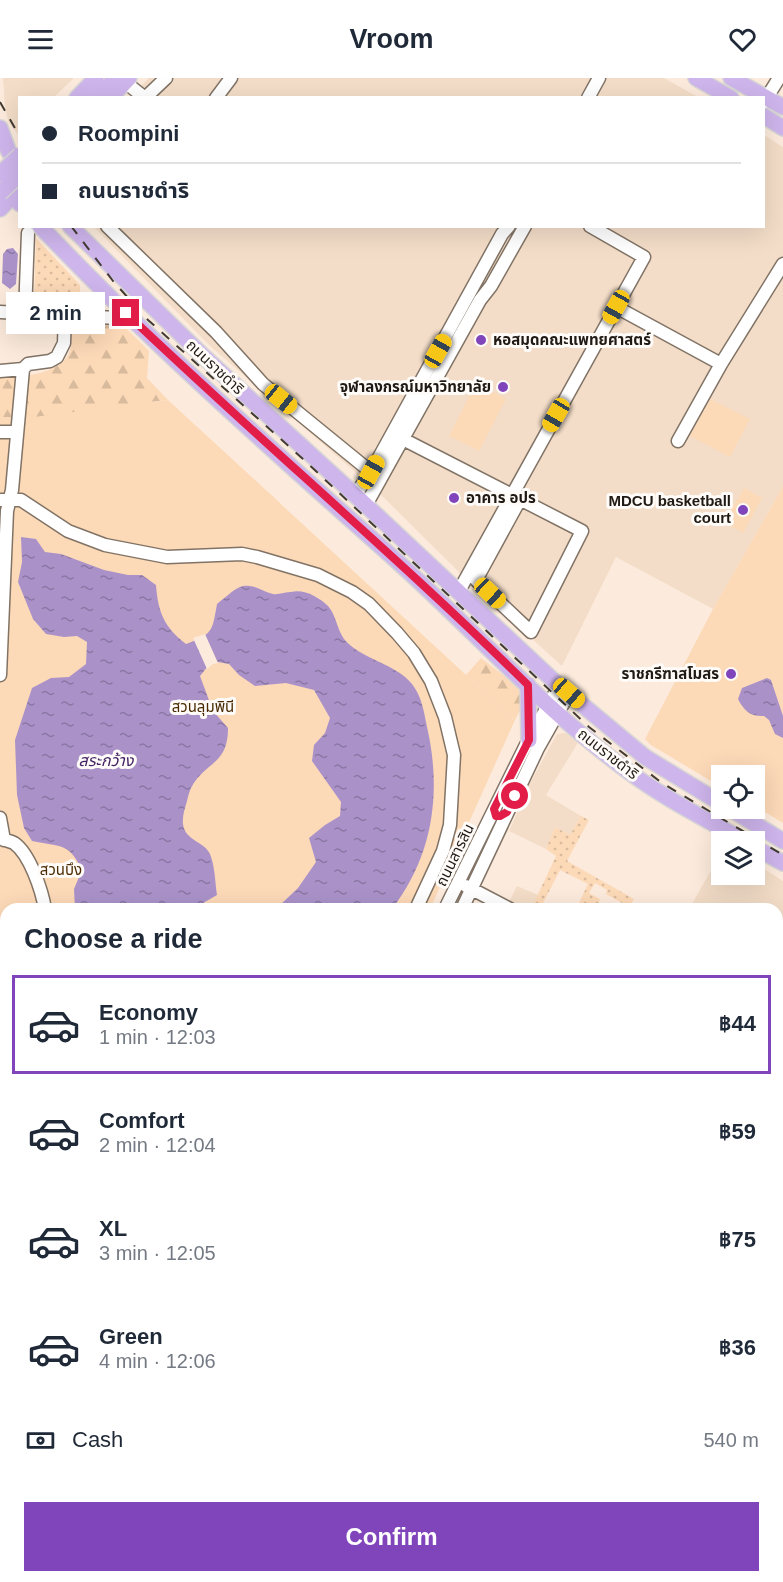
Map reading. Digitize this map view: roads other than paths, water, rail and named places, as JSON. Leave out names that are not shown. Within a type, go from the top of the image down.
[{"type":"main road","points":[[70,96],[87,78]]},
{"type":"main road","points":[[79,96],[96,78]]},
{"type":"main road","points":[[696,78],[728,96]]},
{"type":"main road","points":[[731,78],[759,96]]},
{"type":"main road","points":[[100,96],[124,79]]},
{"type":"main road","points":[[111,96],[124,79]]},
{"type":"main road","points":[[765,100],[783,107]]},
{"type":"main road","points":[[765,117],[783,128]]},
{"type":"main road","points":[[0,128],[12,155],[0,174],[13,195]]},
{"type":"main road","points":[[0,209],[13,195],[18,179]]},
{"type":"main road","name":"ถนนราชดำริ","points":[[72,228],[243,393],[564,690],[645,757],[711,797]]},
{"type":"main road","name":"ถนนราชดำริ","points":[[34,230],[122,316],[409,572],[553,709],[633,775],[727,831]]},
{"type":"main road","points":[[122,316],[143,298]]},
{"type":"main road","points":[[228,409],[243,393]]},
{"type":"main road","points":[[409,572],[422,557]]},
{"type":"main road","points":[[528,685],[529,740]]},
{"type":"main road","points":[[747,819],[783,841]]},
{"type":"main road","points":[[765,853],[783,863]]},
{"type":"street","points":[[147,96],[166,78]]},
{"type":"street","points":[[218,96],[231,78]]},
{"type":"street","points":[[589,96],[599,78]]},
{"type":"street","points":[[765,100],[779,78]]},
{"type":"street","points":[[124,79],[143,96]]},
{"type":"street","points":[[109,228],[216,332],[262,384],[371,472],[385,471]]},
{"type":"street","points":[[361,500],[371,472],[398,436],[521,232],[507,228],[480,273],[398,436],[385,471],[361,500]]},
{"type":"street","points":[[459,591],[644,257],[593,228]]},
{"type":"street","points":[[25,314],[34,230]]},
{"type":"street","points":[[678,441],[721,364],[783,264]]},
{"type":"street","points":[[480,273],[494,280]]},
{"type":"street","points":[[616,307],[721,364]]},
{"type":"street","points":[[0,312],[65,316],[122,316]]},
{"type":"street","points":[[0,675],[1,609],[7,511],[5,499],[17,432],[23,369],[28,364],[50,361],[57,357],[64,343],[65,316]]},
{"type":"street","points":[[0,371],[23,369]]},
{"type":"street","points":[[0,432],[17,432]]},
{"type":"street","points":[[398,436],[510,497],[582,531],[531,632],[476,580],[518,505],[510,497]]},
{"type":"street","points":[[5,499],[21,500],[68,531],[105,545],[167,557],[242,554],[318,575],[352,592],[369,604],[414,653],[431,681],[445,717],[454,755],[450,825],[443,851],[419,903]]},
{"type":"street","name":"ถนนสารสิน","points":[[449,903],[529,740],[553,709],[564,690]]},
{"type":"street","name":"ถนนสารสิน","points":[[465,903],[538,748],[553,709]]},
{"type":"street","points":[[494,809],[495,814],[500,816],[507,812]]},
{"type":"street","points":[[0,818],[2,839],[14,844],[27,858],[44,903]]},
{"type":"street","points":[[487,824],[495,821],[499,829]]},
{"type":"street","points":[[458,881],[499,903]]},
{"type":"water","points":[[13,248],[18,254],[16,284],[10,289],[2,283],[3,254],[7,249]]},
{"type":"water","name":"สระกว้าง","points":[[21,537],[36,539],[45,552],[61,554],[104,570],[128,575],[142,575],[156,585],[158,603],[167,625],[186,644],[210,631],[217,604],[243,586],[251,586],[273,594],[296,591],[311,594],[328,606],[344,639],[359,652],[405,677],[415,689],[424,710],[434,775],[430,822],[417,867],[396,903],[282,903],[298,888],[316,862],[309,838],[340,816],[341,802],[312,761],[314,745],[325,733],[330,718],[314,690],[286,683],[255,686],[239,675],[229,664],[212,661],[200,676],[213,711],[228,728],[227,740],[220,757],[191,788],[183,821],[187,834],[204,846],[210,854],[217,895],[203,903],[75,903],[74,889],[82,870],[73,854],[57,845],[32,841],[24,828],[17,795],[15,740],[32,688],[51,678],[69,677],[86,664],[87,642],[77,636],[64,637],[46,634],[33,619],[18,582],[22,562]]},
{"type":"water","points":[[767,678],[771,680],[783,716],[783,738],[775,734],[769,720],[764,716],[748,712],[738,699],[742,688]]},
{"type":"railway","points":[[0,102],[18,134]]},
{"type":"railway","points":[[73,228],[113,281],[148,320],[303,459],[589,727],[662,783],[783,855]]},
{"type":"place","name":"หอสมุดคณะแพทยศาสตร์","points":[[481,340]]},
{"type":"place","name":"จุฬาลงกรณ์มหาวิทยาลัย","points":[[503,387]]},
{"type":"place","name":"อาคาร อปร","points":[[454,498]]},
{"type":"place","name":"MDCU basketball court","points":[[743,510]]},
{"type":"place","name":"ราชกรีฑาสโมสร","points":[[731,674]]},
{"type":"park label","name":"สวนลุมพินี","points":[[203,707]]},
{"type":"park label","name":"สวนบึง","points":[[61,870]]}]
